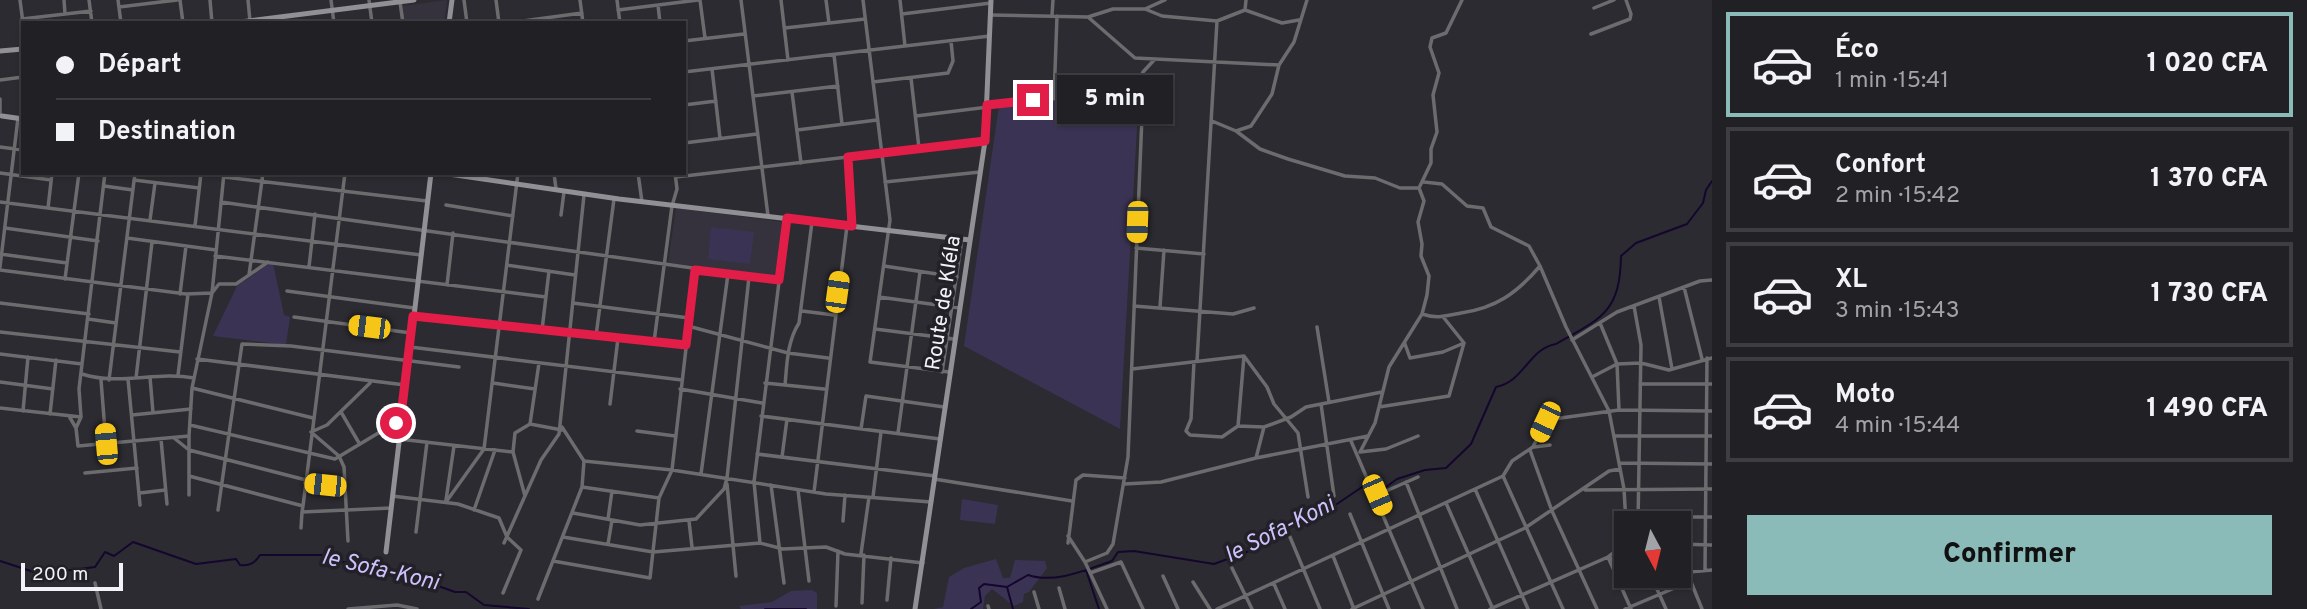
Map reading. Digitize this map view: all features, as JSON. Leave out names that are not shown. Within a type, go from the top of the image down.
[{"type":"street","points":[[20,0],[23,21],[90,11]]},
{"type":"street","points":[[64,0],[65,14]]},
{"type":"street","points":[[89,0],[92,21]]},
{"type":"street","points":[[118,0],[121,21]]},
{"type":"street","points":[[118,7],[179,0],[183,21]]},
{"type":"street","points":[[210,0],[212,21]]},
{"type":"street","points":[[248,0],[250,21]]},
{"type":"street","points":[[331,0],[334,21]]},
{"type":"street","points":[[257,21],[369,2],[414,0]]},
{"type":"street","points":[[449,21],[452,0]]},
{"type":"street","points":[[464,0],[467,21]]},
{"type":"street","points":[[496,0],[499,21]]},
{"type":"street","points":[[580,0],[583,21]]},
{"type":"street","points":[[617,0],[620,21]]},
{"type":"street","points":[[618,10],[699,0],[705,38]]},
{"type":"street","points":[[741,0],[768,216]]},
{"type":"street","points":[[781,0],[788,60]]},
{"type":"street","points":[[826,0],[829,23]]},
{"type":"street","points":[[863,0],[889,230],[870,362],[945,372]]},
{"type":"street","points":[[900,0],[905,46]]},
{"type":"street","points":[[945,0],[946,9]]},
{"type":"street","points":[[1053,0],[1054,98]]},
{"type":"street","points":[[1145,9],[1165,0]]},
{"type":"street","points":[[1245,10],[1246,0]]},
{"type":"street","points":[[1236,131],[1251,126],[1272,94],[1279,65],[1294,41],[1307,0]]},
{"type":"street","points":[[1419,188],[1424,182],[1437,132],[1433,95],[1439,73],[1430,47],[1432,38],[1447,33],[1462,0]]},
{"type":"street","points":[[1594,8],[1614,0]]},
{"type":"street","points":[[1591,34],[1630,19],[1626,0]]},
{"type":"street","points":[[902,14],[991,1]]},
{"type":"street","name":"Route de Kléla","points":[[915,608],[940,439],[945,372],[970,240],[985,141],[991,1]]},
{"type":"street","points":[[369,2],[372,21]]},
{"type":"street","points":[[400,2],[403,21]]},
{"type":"street","points":[[658,5],[660,21]]},
{"type":"street","points":[[990,15],[1087,17],[1113,9],[1145,9],[1162,16],[1217,21],[1245,10],[1282,23],[1299,20]]},
{"type":"street","points":[[538,21],[582,13]]},
{"type":"street","points":[[1087,17],[1135,58],[1279,65]]},
{"type":"street","points":[[785,28],[865,19]]},
{"type":"street","points":[[1217,21],[1200,310],[1191,419],[1186,431],[1190,435],[1222,437],[1238,426],[1264,427],[1288,419],[1306,407],[1382,392]]},
{"type":"street","points":[[686,41],[744,34]]},
{"type":"street","points":[[686,72],[990,36]]},
{"type":"street","points":[[873,82],[948,73],[953,61],[951,41]]},
{"type":"street","points":[[0,51],[21,48]]},
{"type":"street","points":[[834,55],[842,124]]},
{"type":"street","points":[[1085,562],[1107,553],[1113,544],[1125,478],[1143,92],[1140,88],[1143,72],[1156,59]]},
{"type":"street","points":[[712,69],[720,138]]},
{"type":"street","points":[[0,80],[21,77]]},
{"type":"street","points":[[911,78],[919,148]]},
{"type":"street","points":[[753,96],[838,86]]},
{"type":"street","points":[[916,116],[987,105],[1140,88]]},
{"type":"street","points":[[792,91],[801,163]]},
{"type":"street","points":[[0,99],[1,116],[21,118],[0,269],[187,294],[212,293],[219,284],[236,284],[269,261]]},
{"type":"street","points":[[686,105],[716,101]]},
{"type":"street","points":[[797,130],[877,120]]},
{"type":"street","points":[[1211,120],[1236,131],[1261,149],[1288,159],[1345,176],[1375,178],[1400,188],[1419,188]]},
{"type":"street","points":[[686,143],[757,134]]},
{"type":"street","points":[[686,174],[985,141]]},
{"type":"street","points":[[0,146],[21,150]]},
{"type":"street","points":[[814,492],[828,358],[850,226],[848,157]]},
{"type":"street","points":[[885,183],[980,172]]},
{"type":"street","points":[[0,173],[51,180]]},
{"type":"street","points":[[48,208],[52,175]]},
{"type":"street","points":[[65,279],[79,175]]},
{"type":"street","points":[[76,428],[81,418],[82,363],[106,175]]},
{"type":"street","points":[[109,380],[135,175]]},
{"type":"street","points":[[195,226],[201,175]]},
{"type":"street","points":[[188,495],[192,388],[212,293],[224,175],[427,201]]},
{"type":"street","points":[[249,275],[263,175]]},
{"type":"street","points":[[300,528],[345,175]]},
{"type":"street","points":[[386,552],[431,175]]},
{"type":"street","points":[[454,175],[584,195],[970,240]]},
{"type":"street","points":[[446,502],[484,449],[518,175]]},
{"type":"street","points":[[554,175],[556,191]]},
{"type":"street","points":[[638,175],[642,202]]},
{"type":"street","points":[[654,342],[672,206],[677,189],[676,175]]},
{"type":"street","points":[[134,180],[199,188]]},
{"type":"street","points":[[1424,182],[1442,184],[1467,206],[1483,208],[1491,227],[1529,246],[1609,411],[1626,511]]},
{"type":"street","points":[[150,220],[155,183]]},
{"type":"street","points":[[104,186],[133,190]]},
{"type":"street","points":[[1360,452],[1379,407],[1389,367],[1422,314],[1429,276],[1421,256],[1418,222],[1424,201],[1419,188]]},
{"type":"street","points":[[561,215],[564,192]]},
{"type":"street","points":[[504,542],[541,460],[561,429],[584,195]]},
{"type":"street","points":[[597,336],[614,198]]},
{"type":"street","points":[[0,202],[421,255]]},
{"type":"street","points":[[221,202],[779,280]]},
{"type":"street","points":[[446,205],[513,216]]},
{"type":"street","points":[[309,267],[315,214]]},
{"type":"street","points":[[760,543],[754,482],[787,218]]},
{"type":"street","points":[[785,385],[788,353],[801,310],[813,222]]},
{"type":"street","points":[[5,228],[98,241]]},
{"type":"street","points":[[447,285],[453,233]]},
{"type":"street","points":[[127,239],[216,250]]},
{"type":"street","points":[[879,297],[956,307],[962,239]]},
{"type":"street","points":[[136,378],[152,242]]},
{"type":"street","points":[[180,294],[186,246]]},
{"type":"street","points":[[1136,248],[1204,254]]},
{"type":"street","points":[[1160,307],[1164,250]]},
{"type":"street","points":[[1,254],[68,264]]},
{"type":"street","points":[[215,256],[546,297]]},
{"type":"street","points":[[507,265],[575,275]]},
{"type":"street","points":[[884,266],[957,277]]},
{"type":"street","points":[[1422,314],[1444,318],[1492,306],[1523,286],[1540,266]]},
{"type":"street","points":[[553,561],[650,578],[659,498],[671,470],[695,270]]},
{"type":"street","points":[[542,330],[550,271]]},
{"type":"street","points":[[898,434],[920,272]]},
{"type":"street","points":[[701,474],[728,274]]},
{"type":"street","points":[[573,513],[656,525],[696,519],[724,489],[749,276]]},
{"type":"street","points":[[1571,337],[1634,306],[1684,287],[1711,280],[1712,287]]},
{"type":"street","points":[[1684,287],[1702,359]]},
{"type":"street","points":[[287,291],[414,308]]},
{"type":"street","points":[[178,375],[187,294]]},
{"type":"street","points":[[1659,297],[1672,369]]},
{"type":"street","points":[[0,303],[116,323]]},
{"type":"street","points":[[573,303],[689,318]]},
{"type":"street","points":[[1134,306],[1233,314],[1254,308]]},
{"type":"street","points":[[1634,306],[1642,345],[1638,511]]},
{"type":"street","points":[[801,310],[834,314]]},
{"type":"street","points":[[413,316],[686,345]]},
{"type":"street","points":[[294,317],[411,333]]},
{"type":"street","points":[[1444,318],[1464,343]]},
{"type":"street","points":[[1600,323],[1617,364],[1619,410]]},
{"type":"street","points":[[688,326],[788,353],[828,358]]},
{"type":"street","points":[[1317,327],[1329,402]]},
{"type":"street","points":[[875,329],[951,339]]},
{"type":"street","points":[[0,332],[180,352]]},
{"type":"street","points":[[610,404],[618,338]]},
{"type":"street","points":[[1405,344],[1410,358],[1443,352],[1464,343]]},
{"type":"street","points":[[1379,407],[1449,397],[1464,343]]},
{"type":"street","points":[[218,510],[244,344],[459,367]]},
{"type":"street","points":[[410,347],[682,380]]},
{"type":"street","points":[[0,354],[82,363]]},
{"type":"street","points":[[1132,369],[1244,356]]},
{"type":"street","points":[[1244,356],[1267,387],[1274,404],[1297,433],[1308,497]]},
{"type":"street","points":[[1238,426],[1244,356]]},
{"type":"street","points":[[23,411],[28,357]]},
{"type":"street","points":[[1592,377],[1617,364],[1641,363],[1663,370],[1710,358],[1709,517],[1705,570]]},
{"type":"street","points":[[197,359],[370,383],[405,385]]},
{"type":"street","points":[[50,414],[56,360]]},
{"type":"street","points":[[530,424],[539,363]]},
{"type":"street","points":[[81,374],[101,380],[178,375],[194,378]]},
{"type":"street","points":[[150,377],[153,413]]},
{"type":"street","points":[[128,379],[140,505]]},
{"type":"street","points":[[101,380],[106,444]]},
{"type":"street","points":[[0,382],[53,389]]},
{"type":"street","points":[[311,432],[327,425],[370,383]]},
{"type":"street","points":[[493,383],[535,389]]},
{"type":"street","points":[[765,383],[824,389]]},
{"type":"street","points":[[1640,384],[1710,384]]},
{"type":"street","points":[[192,388],[313,418]]},
{"type":"street","points":[[680,389],[762,403]]},
{"type":"street","points":[[861,429],[866,396],[944,407]]},
{"type":"street","points":[[1321,404],[1334,496]]},
{"type":"street","points":[[0,408],[81,418]]},
{"type":"street","points":[[132,415],[191,409]]},
{"type":"street","points":[[1597,609],[1552,511],[1532,448],[1546,419],[1619,410],[1710,411]]},
{"type":"street","points":[[341,412],[359,443]]},
{"type":"street","points":[[69,416],[76,428],[78,446],[189,436]]},
{"type":"street","points":[[761,416],[940,439]]},
{"type":"street","points":[[782,457],[787,419]]},
{"type":"street","points":[[348,541],[345,487],[340,458],[342,452],[396,423],[400,424]]},
{"type":"street","points":[[525,496],[513,452],[515,433],[530,424],[561,429],[584,461],[582,487],[538,599]]},
{"type":"street","points":[[190,425],[340,458]]},
{"type":"street","points":[[1256,458],[1264,427]]},
{"type":"street","points":[[637,431],[675,436]]},
{"type":"street","points":[[311,432],[340,458]]},
{"type":"street","points":[[862,603],[863,554],[881,432]]},
{"type":"street","points":[[1124,484],[1161,482],[1256,458],[1368,436]]},
{"type":"street","points":[[1354,454],[1398,445],[1418,436]]},
{"type":"street","points":[[1614,436],[1710,436]]},
{"type":"street","points":[[174,438],[189,450],[306,482],[345,487]]},
{"type":"street","points":[[160,439],[167,504]]},
{"type":"street","points":[[399,439],[513,452]]},
{"type":"street","points":[[1351,440],[1354,454],[1377,495],[1423,609]]},
{"type":"street","points":[[416,533],[422,499],[426,442]]},
{"type":"street","points":[[1217,609],[1503,476],[1512,461],[1532,448],[1550,445]]},
{"type":"street","points":[[446,502],[454,446]]},
{"type":"street","points":[[474,510],[495,450]]},
{"type":"street","points":[[757,454],[877,468],[1072,501]]},
{"type":"street","points":[[584,461],[701,474],[814,492],[931,502]]},
{"type":"street","points":[[1619,463],[1709,464]]},
{"type":"street","points":[[85,473],[137,468]]},
{"type":"street","points":[[1333,556],[1354,609],[1525,528],[1609,471],[1620,469]]},
{"type":"street","points":[[189,476],[303,506]]},
{"type":"street","points":[[1068,543],[1076,480],[1082,476],[1125,478]]},
{"type":"street","points":[[1503,476],[1563,609]]},
{"type":"street","points":[[1377,495],[1418,477]]},
{"type":"street","points":[[727,478],[736,576]]},
{"type":"street","points":[[1406,482],[1457,609]]},
{"type":"street","points":[[771,485],[784,583]]},
{"type":"street","points":[[582,487],[659,498]]},
{"type":"street","points":[[797,489],[809,581]]},
{"type":"street","points":[[1475,489],[1528,609]]},
{"type":"street","points":[[1582,490],[1709,489]]},
{"type":"street","points":[[139,493],[166,491]]},
{"type":"street","points":[[608,544],[611,491]]},
{"type":"street","points":[[843,521],[845,494]]},
{"type":"street","points":[[392,496],[446,502],[499,518],[506,537],[521,550],[503,593]]},
{"type":"street","points":[[1446,503],[1492,609],[1614,552]]},
{"type":"street","points":[[302,512],[391,508]]},
{"type":"street","points":[[1350,514],[1388,609]]},
{"type":"street","points":[[1691,517],[1709,517]]},
{"type":"street","points":[[689,520],[692,547]]},
{"type":"street","points":[[1068,536],[1085,562],[1107,609]]},
{"type":"street","points":[[563,537],[653,552],[760,543],[779,548],[826,547],[923,563]]},
{"type":"street","points":[[1290,537],[1320,609]]},
{"type":"street","points":[[1691,544],[1712,545]]},
{"type":"street","points":[[835,606],[838,551]]},
{"type":"street","points":[[1608,557],[1614,560]]},
{"type":"street","points":[[1608,557],[1614,570]]},
{"type":"street","points":[[887,600],[891,558]]},
{"type":"street","points":[[1090,573],[1121,562],[1143,609]]},
{"type":"street","points":[[1232,568],[1251,609]]},
{"type":"street","points":[[1691,572],[1712,570]]},
{"type":"street","points":[[1163,576],[1178,609]]},
{"type":"street","points":[[1691,581],[1702,609]]},
{"type":"street","points":[[1193,582],[1210,609]]},
{"type":"street","points":[[95,583],[101,609]]},
{"type":"street","points":[[1274,584],[1285,609]]},
{"type":"street","points":[[1622,588],[1631,608]]},
{"type":"street","points":[[1656,588],[1666,609]]},
{"type":"street","points":[[1625,609],[1674,588]]},
{"type":"street","points":[[1059,589],[1065,609]]},
{"type":"street","points":[[1034,592],[1039,609]]},
{"type":"street","points":[[348,609],[397,605],[417,609]]},
{"type":"street","points":[[374,606],[381,609]]},
{"type":"shaded area","points":[[447,0],[444,21],[404,21],[402,6]]},
{"type":"shaded area","points":[[1139,92],[1120,429],[964,346],[999,106]]},
{"type":"shaded area","points":[[676,208],[782,222],[775,276],[668,263]]},
{"type":"shaded area","points":[[711,227],[754,232],[750,264],[708,259]]},
{"type":"shaded area","points":[[273,263],[284,315],[290,317],[286,345],[213,336],[237,286]]},
{"type":"shaded area","points":[[962,499],[998,505],[995,524],[960,520]]},
{"type":"shaded area","points":[[996,559],[1003,578],[1010,578],[1015,560],[1045,561],[1047,568],[1029,592],[1024,594],[1023,602],[1014,606],[992,589],[985,596],[983,609],[934,609],[943,607],[949,577],[964,568]]},
{"type":"shaded area","points":[[812,590],[817,593],[817,609],[741,609],[739,606],[772,602],[791,591]]},
{"type":"waterway","name":"le Sofa-Koni","points":[[971,609],[981,602],[979,588],[984,584],[1007,587],[1028,575],[1048,578],[1070,575],[1112,561],[1118,552],[1134,551],[1214,564],[1252,550],[1281,525],[1334,506],[1362,487],[1378,482],[1386,487],[1397,479],[1425,470],[1446,468],[1471,444],[1496,387],[1514,378],[1539,352],[1597,319],[1612,302],[1617,290],[1621,256],[1636,243],[1687,224],[1703,203],[1706,190],[1712,181]]},
{"type":"waterway","name":"le Sofa-Koni","points":[[0,561],[40,574],[95,567],[105,552],[114,556],[133,542],[196,564],[236,559],[240,565],[247,565],[260,555],[327,555],[338,561],[402,573],[455,592],[466,592],[484,605],[529,609]]},
{"type":"waterway","points":[[1086,570],[1099,609]]},
{"type":"waterway","points":[[1007,587],[1013,609]]},
{"type":"waterway","name":"le Sofa-Koni","points":[[765,609],[806,609]]},
{"type":"route","points":[[396,423],[400,424],[413,316],[686,345],[695,270],[779,280],[787,218],[852,226],[848,157],[985,141],[987,105],[1033,100]]}]
